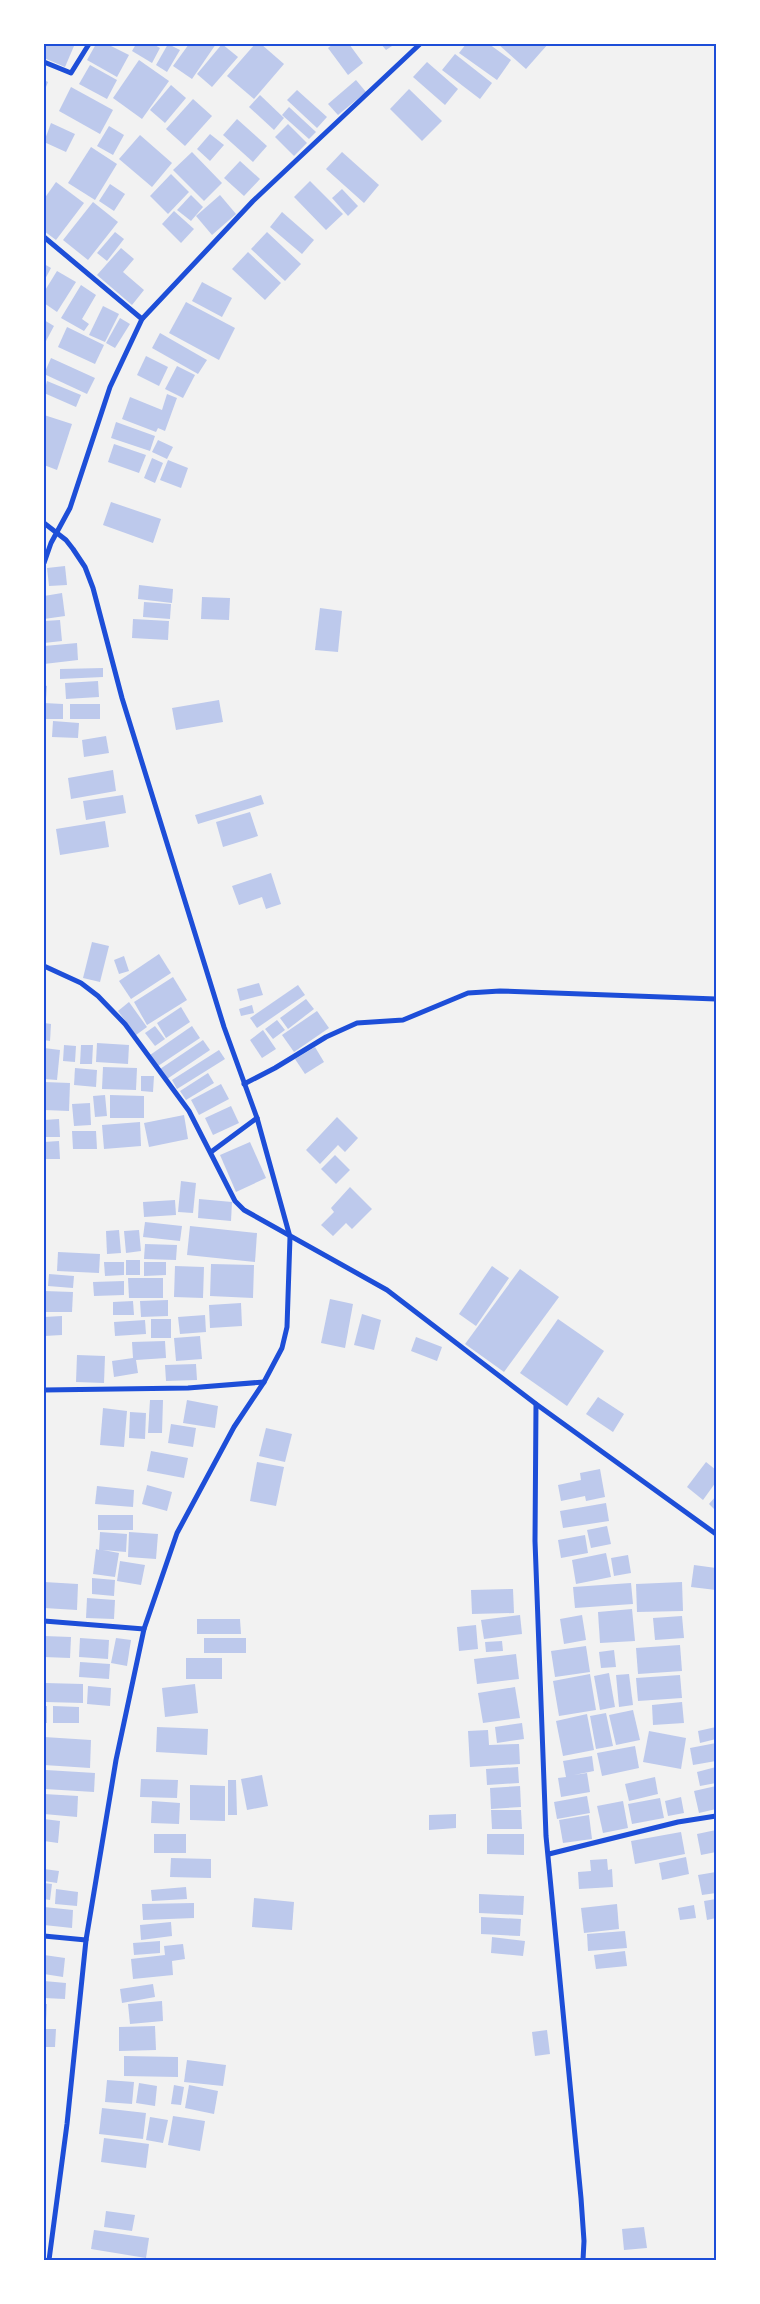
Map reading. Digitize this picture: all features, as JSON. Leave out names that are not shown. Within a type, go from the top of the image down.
[{"type":"street","points":[[44,62],[71,73],[89,44]]},
{"type":"street","points":[[44,563],[56,532],[70,508],[110,387],[142,319],[254,201],[420,44]]},
{"type":"street","points":[[44,237],[142,319]]},
{"type":"street","points":[[44,523],[73,548],[85,567],[93,588],[122,698],[224,1028],[256,1118],[290,1237],[287,1327],[282,1348],[264,1382],[234,1427],[176,1533],[144,1629],[116,1760],[86,1940],[67,2124],[49,2260]]},
{"type":"street","points":[[44,966],[81,983],[98,996],[125,1024],[189,1111],[235,1201],[256,1218],[387,1290],[536,1404],[716,1534]]},
{"type":"street","points":[[244,1084],[275,1068],[326,1037],[357,1023],[404,1020],[468,993],[500,991],[716,999]]},
{"type":"street","points":[[211,1152],[256,1118]]},
{"type":"street","points":[[44,1390],[188,1388],[264,1382]]},
{"type":"street","points":[[536,1404],[536,1541],[546,1836],[581,2198],[584,2241],[583,2260]]},
{"type":"street","points":[[44,1621],[144,1629]]},
{"type":"street","points":[[549,1854],[678,1822],[716,1816]]},
{"type":"street","points":[[44,1936],[86,1940]]},
{"type":"building","points":[[44,44],[70,44],[74,46],[65,67],[44,58]]},
{"type":"building","points":[[96,44],[107,44],[129,55],[117,77],[87,60]]},
{"type":"building","points":[[136,44],[153,44],[160,48],[152,63],[132,51]]},
{"type":"building","points":[[168,44],[180,50],[167,72],[156,65]]},
{"type":"building","points":[[189,44],[216,44],[192,79],[173,66]]},
{"type":"building","points":[[222,44],[238,57],[212,87],[197,74]]},
{"type":"building","points":[[255,44],[261,44],[284,64],[254,99],[227,76]]},
{"type":"building","points":[[333,44],[349,44],[363,63],[348,75],[328,48]]},
{"type":"building","points":[[381,44],[395,44],[386,50]]},
{"type":"building","points":[[466,44],[489,44],[511,60],[497,80],[459,53]]},
{"type":"building","points":[[498,44],[548,44],[526,69]]},
{"type":"building","points":[[455,54],[492,83],[480,99],[442,70]]},
{"type":"building","points":[[139,60],[169,81],[142,119],[113,98]]},
{"type":"building","points":[[427,62],[458,89],[445,105],[413,77]]},
{"type":"building","points":[[90,65],[117,80],[107,99],[79,84]]},
{"type":"building","points":[[44,80],[48,82],[44,92]]},
{"type":"building","points":[[356,80],[366,92],[338,115],[328,104]]},
{"type":"building","points":[[171,85],[186,98],[165,123],[150,110]]},
{"type":"building","points":[[71,87],[113,110],[100,134],[59,111]]},
{"type":"building","points":[[409,89],[442,121],[422,141],[390,109]]},
{"type":"building","points":[[297,90],[327,117],[317,128],[287,100]]},
{"type":"building","points":[[260,95],[284,118],[274,130],[249,107]]},
{"type":"building","points":[[193,99],[212,116],[185,146],[166,129]]},
{"type":"building","points":[[289,107],[316,132],[309,139],[282,115]]},
{"type":"building","points":[[237,119],[267,146],[253,162],[223,135]]},
{"type":"building","points":[[51,123],[75,134],[66,152],[44,142]]},
{"type":"building","points":[[288,124],[307,143],[294,156],[275,137]]},
{"type":"building","points":[[109,126],[124,135],[113,155],[97,146]]},
{"type":"building","points":[[210,134],[224,145],[210,161],[197,149]]},
{"type":"building","points":[[140,135],[172,163],[152,187],[119,159]]},
{"type":"building","points":[[91,147],[117,164],[95,200],[68,183]]},
{"type":"building","points":[[192,152],[222,183],[204,201],[173,170]]},
{"type":"building","points":[[342,152],[379,185],[364,203],[326,169]]},
{"type":"building","points":[[240,161],[260,179],[244,196],[224,178]]},
{"type":"building","points":[[171,174],[189,192],[168,214],[150,196]]},
{"type":"building","points":[[310,181],[343,214],[326,230],[294,197]]},
{"type":"building","points":[[56,182],[84,203],[56,240],[44,231],[44,199]]},
{"type":"building","points":[[110,184],[125,194],[114,211],[99,201]]},
{"type":"building","points":[[342,189],[358,206],[348,216],[332,198]]},
{"type":"building","points":[[191,195],[203,207],[191,221],[177,210]]},
{"type":"building","points":[[220,195],[236,214],[212,235],[196,216]]},
{"type":"building","points":[[93,202],[118,222],[88,260],[63,240]]},
{"type":"building","points":[[174,211],[194,229],[181,243],[162,224]]},
{"type":"building","points":[[282,212],[314,240],[302,254],[270,227]]},
{"type":"building","points":[[115,232],[124,239],[107,261],[97,253]]},
{"type":"building","points":[[267,232],[301,264],[285,281],[251,249]]},
{"type":"building","points":[[121,248],[134,259],[123,272],[144,290],[132,305],[97,275]]},
{"type":"building","points":[[248,252],[281,283],[265,300],[232,269]]},
{"type":"building","points":[[44,264],[51,268],[44,281]]},
{"type":"building","points":[[57,271],[76,282],[57,312],[44,303],[44,292]]},
{"type":"building","points":[[202,282],[232,298],[222,317],[192,301]]},
{"type":"building","points":[[81,285],[96,295],[82,319],[89,324],[84,331],[61,318]]},
{"type":"building","points":[[186,302],[235,328],[219,360],[169,333]]},
{"type":"building","points":[[103,306],[119,314],[105,342],[89,335]]},
{"type":"building","points":[[120,318],[130,324],[115,348],[106,343]]},
{"type":"building","points":[[44,320],[54,326],[46,341],[44,340]]},
{"type":"building","points":[[67,327],[104,345],[95,364],[58,347]]},
{"type":"building","points":[[160,333],[207,360],[198,374],[152,348]]},
{"type":"building","points":[[146,356],[168,367],[159,386],[137,375]]},
{"type":"building","points":[[51,358],[95,378],[87,394],[44,374]]},
{"type":"building","points":[[177,366],[195,375],[183,398],[165,389]]},
{"type":"building","points":[[47,381],[81,395],[76,407],[44,393]]},
{"type":"building","points":[[167,394],[177,398],[165,431],[158,428],[156,432],[122,419],[130,397],[162,410]]},
{"type":"building","points":[[44,415],[72,424],[57,470],[44,465]]},
{"type":"building","points":[[116,422],[155,436],[150,451],[111,438]]},
{"type":"building","points":[[158,440],[173,447],[167,459],[152,452]]},
{"type":"building","points":[[114,444],[146,455],[139,473],[108,462]]},
{"type":"building","points":[[152,458],[163,463],[155,483],[144,478]]},
{"type":"building","points":[[168,460],[188,468],[181,488],[160,480]]},
{"type":"building","points":[[111,502],[161,519],[153,543],[103,525]]},
{"type":"building","points":[[65,566],[67,585],[49,586],[47,568]]},
{"type":"building","points":[[139,585],[173,589],[172,603],[138,599]]},
{"type":"building","points":[[62,593],[65,616],[44,619],[44,596]]},
{"type":"building","points":[[202,597],[230,598],[229,620],[201,619]]},
{"type":"building","points":[[144,602],[171,604],[170,619],[143,617]]},
{"type":"building","points":[[320,608],[342,611],[338,652],[315,650]]},
{"type":"building","points":[[133,619],[169,621],[168,640],[132,638]]},
{"type":"building","points":[[60,620],[62,641],[44,643],[44,621]]},
{"type":"building","points":[[77,643],[78,660],[44,664],[44,646]]},
{"type":"building","points":[[103,668],[103,677],[60,679],[60,669]]},
{"type":"building","points":[[98,681],[99,697],[66,699],[65,683]]},
{"type":"building","points":[[44,685],[47,686],[46,699],[44,699]]},
{"type":"building","points":[[219,700],[223,722],[176,730],[172,708]]},
{"type":"building","points":[[44,703],[63,704],[63,719],[44,719]]},
{"type":"building","points":[[70,704],[100,704],[100,719],[70,719]]},
{"type":"building","points":[[53,721],[79,723],[78,738],[52,737]]},
{"type":"building","points":[[106,736],[109,753],[84,757],[82,740]]},
{"type":"building","points":[[113,770],[116,791],[71,799],[68,778]]},
{"type":"building","points":[[123,795],[126,813],[86,820],[83,801]]},
{"type":"building","points":[[261,795],[264,804],[198,824],[195,815]]},
{"type":"building","points":[[250,812],[258,836],[223,847],[216,822]]},
{"type":"building","points":[[105,821],[109,847],[60,855],[56,829]]},
{"type":"building","points":[[271,873],[281,904],[266,909],[262,897],[239,905],[232,886]]},
{"type":"building","points":[[92,942],[109,946],[100,982],[83,978]]},
{"type":"building","points":[[159,954],[171,973],[131,999],[119,981]]},
{"type":"building","points":[[124,956],[129,971],[119,974],[114,960]]},
{"type":"building","points":[[173,977],[187,1000],[147,1025],[134,1002]]},
{"type":"building","points":[[259,983],[263,995],[240,1001],[237,989]]},
{"type":"building","points":[[298,985],[305,995],[257,1028],[250,1018]]},
{"type":"building","points":[[306,999],[314,1009],[288,1029],[280,1018]]},
{"type":"building","points":[[129,1002],[147,1027],[136,1035],[118,1011]]},
{"type":"building","points":[[252,1005],[254,1013],[241,1016],[239,1009]]},
{"type":"building","points":[[181,1007],[190,1022],[166,1038],[157,1023]]},
{"type":"building","points":[[317,1011],[329,1028],[294,1052],[282,1035]]},
{"type":"building","points":[[277,1020],[285,1030],[273,1039],[265,1029]]},
{"type":"building","points":[[44,1023],[51,1024],[50,1041],[44,1040]]},
{"type":"building","points":[[155,1026],[165,1039],[155,1046],[145,1033]]},
{"type":"building","points":[[192,1026],[200,1038],[158,1066],[150,1055]]},
{"type":"building","points":[[263,1030],[276,1049],[262,1058],[250,1040]]},
{"type":"building","points":[[203,1040],[210,1050],[167,1079],[160,1069]]},
{"type":"building","points":[[97,1043],[129,1045],[128,1064],[96,1062]]},
{"type":"building","points":[[64,1045],[76,1046],[75,1062],[63,1061]]},
{"type":"building","points":[[81,1045],[93,1045],[92,1064],[80,1064]]},
{"type":"building","points":[[315,1047],[324,1062],[305,1074],[295,1059]]},
{"type":"building","points":[[44,1048],[60,1050],[57,1080],[44,1079]]},
{"type":"building","points":[[219,1050],[225,1059],[177,1089],[172,1080]]},
{"type":"building","points":[[103,1067],[137,1068],[136,1090],[102,1089]]},
{"type":"building","points":[[75,1068],[97,1070],[96,1087],[74,1085]]},
{"type":"building","points":[[208,1073],[214,1083],[186,1100],[180,1091]]},
{"type":"building","points":[[141,1076],[154,1076],[153,1092],[141,1091]]},
{"type":"building","points":[[44,1082],[70,1083],[69,1111],[44,1110]]},
{"type":"building","points":[[221,1084],[229,1099],[199,1115],[191,1100]]},
{"type":"building","points":[[105,1095],[107,1116],[95,1117],[93,1096]]},
{"type":"building","points":[[110,1095],[144,1096],[144,1118],[110,1118]]},
{"type":"building","points":[[90,1103],[91,1125],[74,1126],[72,1104]]},
{"type":"building","points":[[231,1106],[239,1123],[213,1135],[205,1118]]},
{"type":"building","points":[[184,1115],[188,1139],[149,1147],[144,1123]]},
{"type":"building","points":[[337,1117],[358,1138],[345,1152],[338,1145],[320,1164],[306,1150]]},
{"type":"building","points":[[59,1119],[60,1137],[44,1137],[44,1120]]},
{"type":"building","points":[[140,1122],[141,1146],[104,1149],[102,1125]]},
{"type":"building","points":[[72,1131],[96,1131],[97,1149],[73,1149]]},
{"type":"building","points":[[59,1141],[60,1159],[44,1159],[44,1142]]},
{"type":"building","points":[[250,1142],[266,1178],[236,1192],[220,1155]]},
{"type":"building","points":[[335,1155],[350,1170],[336,1184],[321,1169]]},
{"type":"building","points":[[181,1181],[196,1183],[193,1213],[178,1212]]},
{"type":"building","points":[[350,1187],[372,1209],[352,1229],[346,1223],[333,1236],[321,1225],[334,1212],[331,1208]]},
{"type":"building","points":[[199,1199],[232,1202],[231,1221],[198,1218]]},
{"type":"building","points":[[175,1200],[176,1215],[144,1217],[143,1202]]},
{"type":"building","points":[[145,1222],[182,1226],[180,1241],[143,1237]]},
{"type":"building","points":[[190,1226],[257,1233],[255,1262],[187,1255]]},
{"type":"building","points":[[119,1230],[121,1253],[107,1254],[106,1231]]},
{"type":"building","points":[[139,1230],[141,1251],[126,1253],[124,1231]]},
{"type":"building","points":[[145,1244],[177,1245],[176,1260],[144,1259]]},
{"type":"building","points":[[58,1252],[100,1254],[99,1273],[57,1271]]},
{"type":"building","points":[[126,1260],[140,1260],[140,1275],[126,1275]]},
{"type":"building","points":[[104,1262],[124,1262],[124,1275],[105,1276]]},
{"type":"building","points":[[144,1262],[166,1262],[166,1275],[144,1276]]},
{"type":"building","points":[[211,1264],[254,1265],[253,1298],[210,1296]]},
{"type":"building","points":[[175,1266],[204,1267],[203,1298],[174,1297]]},
{"type":"building","points":[[492,1266],[509,1278],[476,1326],[459,1314]]},
{"type":"building","points":[[520,1269],[559,1297],[504,1372],[465,1344]]},
{"type":"building","points":[[49,1274],[74,1276],[73,1288],[48,1286]]},
{"type":"building","points":[[128,1278],[163,1278],[163,1298],[129,1298]]},
{"type":"building","points":[[124,1281],[124,1295],[94,1296],[93,1282]]},
{"type":"building","points":[[44,1291],[73,1292],[72,1312],[44,1312]]},
{"type":"building","points":[[330,1299],[353,1304],[345,1348],[321,1343]]},
{"type":"building","points":[[168,1300],[168,1316],[141,1317],[140,1301]]},
{"type":"building","points":[[133,1301],[134,1315],[113,1315],[113,1302]]},
{"type":"building","points":[[241,1303],[242,1326],[210,1328],[209,1305]]},
{"type":"building","points":[[362,1314],[381,1320],[374,1350],[354,1345]]},
{"type":"building","points":[[205,1315],[206,1332],[180,1334],[178,1317]]},
{"type":"building","points":[[62,1316],[62,1335],[44,1336],[44,1317]]},
{"type":"building","points":[[151,1319],[171,1319],[171,1338],[151,1338]]},
{"type":"building","points":[[558,1319],[604,1351],[567,1406],[520,1373]]},
{"type":"building","points":[[145,1320],[146,1334],[115,1336],[114,1322]]},
{"type":"building","points":[[200,1336],[202,1359],[176,1361],[174,1338]]},
{"type":"building","points":[[416,1337],[442,1347],[437,1361],[411,1351]]},
{"type":"building","points":[[165,1341],[166,1358],[136,1360],[138,1373],[114,1377],[112,1361],[133,1358],[132,1342]]},
{"type":"building","points":[[77,1355],[105,1356],[104,1383],[76,1382]]},
{"type":"building","points":[[196,1364],[197,1380],[166,1381],[165,1365]]},
{"type":"building","points":[[598,1397],[624,1414],[613,1432],[586,1414]]},
{"type":"building","points":[[150,1400],[163,1400],[162,1433],[148,1433]]},
{"type":"building","points":[[187,1400],[218,1406],[215,1428],[183,1423]]},
{"type":"building","points":[[103,1408],[127,1411],[124,1447],[100,1445]]},
{"type":"building","points":[[130,1412],[146,1413],[145,1439],[129,1438]]},
{"type":"building","points":[[171,1424],[196,1428],[193,1447],[168,1443]]},
{"type":"building","points":[[266,1428],[292,1434],[285,1462],[259,1456]]},
{"type":"building","points":[[151,1451],[188,1458],[184,1478],[147,1471]]},
{"type":"building","points":[[257,1462],[284,1467],[276,1506],[250,1501]]},
{"type":"building","points":[[706,1462],[716,1470],[716,1482],[703,1500],[687,1487]]},
{"type":"building","points":[[600,1469],[605,1497],[586,1501],[585,1496],[561,1501],[558,1485],[581,1480],[580,1473]]},
{"type":"building","points":[[147,1485],[172,1492],[167,1511],[142,1504]]},
{"type":"building","points":[[97,1486],[134,1490],[133,1507],[95,1504]]},
{"type":"building","points":[[716,1496],[716,1511],[709,1504]]},
{"type":"building","points":[[606,1503],[609,1521],[563,1528],[560,1511]]},
{"type":"building","points":[[98,1515],[133,1515],[133,1530],[98,1530]]},
{"type":"building","points":[[607,1526],[611,1544],[591,1548],[587,1530]]},
{"type":"building","points":[[100,1532],[127,1534],[126,1552],[103,1550],[119,1553],[115,1577],[93,1574],[96,1549],[99,1550]]},
{"type":"building","points":[[129,1532],[158,1534],[156,1559],[128,1557]]},
{"type":"building","points":[[585,1535],[588,1553],[561,1558],[558,1540]]},
{"type":"building","points":[[606,1553],[611,1577],[576,1584],[572,1560]]},
{"type":"building","points":[[628,1555],[631,1573],[614,1576],[611,1558]]},
{"type":"building","points":[[120,1561],[145,1565],[141,1585],[117,1581]]},
{"type":"building","points":[[694,1565],[716,1568],[716,1590],[691,1587]]},
{"type":"building","points":[[92,1578],[115,1580],[114,1596],[92,1594]]},
{"type":"building","points":[[44,1582],[78,1584],[77,1610],[44,1608]]},
{"type":"building","points":[[682,1582],[683,1611],[637,1612],[636,1584]]},
{"type":"building","points":[[631,1583],[633,1604],[575,1608],[573,1587]]},
{"type":"building","points":[[513,1589],[514,1613],[472,1614],[471,1590]]},
{"type":"building","points":[[87,1598],[115,1600],[114,1619],[86,1618]]},
{"type":"building","points":[[632,1609],[635,1641],[600,1643],[598,1612]]},
{"type":"building","points":[[520,1615],[522,1634],[484,1639],[481,1620]]},
{"type":"building","points":[[582,1615],[586,1640],[564,1644],[560,1619]]},
{"type":"building","points":[[682,1616],[684,1638],[655,1640],[653,1618]]},
{"type":"building","points":[[197,1619],[240,1619],[241,1634],[197,1634]]},
{"type":"building","points":[[476,1625],[478,1649],[459,1651],[457,1627]]},
{"type":"building","points":[[44,1636],[71,1637],[70,1658],[44,1657]]},
{"type":"building","points":[[80,1638],[109,1640],[108,1659],[79,1657]]},
{"type":"building","points":[[116,1638],[131,1640],[127,1666],[111,1663]]},
{"type":"building","points":[[204,1638],[246,1638],[246,1653],[204,1653]]},
{"type":"building","points":[[502,1641],[503,1651],[486,1652],[485,1642]]},
{"type":"building","points":[[680,1645],[682,1671],[638,1674],[636,1648]]},
{"type":"building","points":[[586,1646],[590,1672],[555,1677],[551,1651]]},
{"type":"building","points":[[614,1650],[616,1667],[601,1668],[599,1652]]},
{"type":"building","points":[[516,1654],[519,1679],[477,1684],[474,1659]]},
{"type":"building","points":[[186,1658],[222,1658],[222,1679],[186,1679]]},
{"type":"building","points":[[80,1662],[110,1664],[109,1679],[79,1677]]},
{"type":"building","points":[[609,1673],[615,1707],[600,1710],[594,1676]]},
{"type":"building","points":[[590,1674],[596,1710],[559,1716],[553,1681]]},
{"type":"building","points":[[629,1674],[633,1705],[619,1707],[616,1675]]},
{"type":"building","points":[[680,1675],[682,1698],[638,1701],[636,1678]]},
{"type":"building","points":[[45,1683],[83,1684],[83,1703],[45,1702]]},
{"type":"building","points":[[195,1684],[198,1713],[165,1717],[162,1688]]},
{"type":"building","points":[[88,1686],[111,1688],[110,1706],[87,1704]]},
{"type":"building","points":[[515,1687],[520,1718],[483,1723],[478,1693]]},
{"type":"building","points":[[682,1702],[684,1723],[653,1725],[652,1705]]},
{"type":"building","points":[[44,1706],[47,1706],[47,1723],[44,1723]]},
{"type":"building","points":[[53,1706],[79,1707],[79,1723],[53,1723]]},
{"type":"building","points":[[633,1710],[640,1740],[616,1745],[609,1715]]},
{"type":"building","points":[[606,1713],[613,1746],[596,1749],[590,1716]]},
{"type":"building","points":[[587,1714],[594,1750],[563,1756],[556,1721]]},
{"type":"building","points":[[522,1723],[524,1739],[497,1743],[495,1727]]},
{"type":"building","points":[[157,1727],[208,1729],[207,1755],[156,1752]]},
{"type":"building","points":[[716,1727],[716,1739],[700,1743],[698,1731]]},
{"type":"building","points":[[488,1730],[489,1745],[519,1744],[520,1764],[470,1767],[468,1731]]},
{"type":"building","points":[[649,1731],[686,1738],[681,1769],[643,1762]]},
{"type":"building","points":[[44,1737],[91,1740],[90,1768],[44,1765]]},
{"type":"building","points":[[716,1743],[716,1761],[693,1765],[690,1748]]},
{"type":"building","points":[[635,1746],[639,1768],[602,1776],[597,1753]]},
{"type":"building","points":[[592,1756],[594,1771],[574,1775],[587,1773],[590,1792],[561,1797],[558,1778],[566,1777],[563,1761]]},
{"type":"building","points":[[518,1767],[519,1783],[487,1785],[486,1769]]},
{"type":"building","points":[[716,1767],[716,1783],[700,1786],[697,1772]]},
{"type":"building","points":[[46,1770],[95,1773],[94,1792],[45,1789]]},
{"type":"building","points":[[262,1775],[268,1806],[247,1810],[241,1779]]},
{"type":"building","points":[[655,1777],[658,1794],[629,1801],[625,1784]]},
{"type":"building","points":[[141,1779],[178,1780],[177,1798],[140,1797]]},
{"type":"building","points":[[228,1780],[236,1780],[237,1815],[228,1815]]},
{"type":"building","points":[[190,1785],[225,1786],[225,1821],[190,1820]]},
{"type":"building","points":[[520,1786],[521,1807],[491,1809],[490,1788]]},
{"type":"building","points":[[716,1786],[716,1809],[699,1813],[694,1791]]},
{"type":"building","points":[[44,1794],[78,1796],[77,1817],[44,1814]]},
{"type":"building","points":[[587,1796],[590,1813],[557,1819],[554,1802]]},
{"type":"building","points":[[681,1797],[684,1813],[668,1816],[665,1801]]},
{"type":"building","points":[[660,1798],[664,1818],[632,1824],[628,1804]]},
{"type":"building","points":[[152,1801],[180,1803],[179,1824],[151,1823]]},
{"type":"building","points":[[623,1801],[628,1828],[603,1833],[597,1806]]},
{"type":"building","points":[[491,1810],[521,1810],[522,1829],[492,1829]]},
{"type":"building","points":[[456,1814],[456,1828],[429,1830],[429,1815]]},
{"type":"building","points":[[589,1815],[592,1839],[563,1843],[559,1820]]},
{"type":"building","points":[[44,1819],[60,1821],[58,1843],[44,1841]]},
{"type":"building","points":[[716,1830],[716,1852],[701,1855],[697,1834]]},
{"type":"building","points":[[681,1832],[685,1854],[635,1864],[631,1841]]},
{"type":"building","points":[[154,1834],[186,1834],[186,1853],[154,1853]]},
{"type":"building","points":[[487,1834],[524,1834],[524,1855],[487,1854]]},
{"type":"building","points":[[686,1857],[689,1874],[662,1880],[659,1863]]},
{"type":"building","points":[[171,1858],[211,1859],[211,1878],[170,1877]]},
{"type":"building","points":[[607,1859],[608,1870],[612,1869],[613,1887],[579,1889],[578,1872],[591,1871],[590,1860]]},
{"type":"building","points":[[44,1869],[59,1871],[57,1883],[44,1881]]},
{"type":"building","points":[[716,1872],[716,1893],[702,1895],[698,1875]]},
{"type":"building","points":[[44,1883],[52,1884],[50,1900],[44,1899]]},
{"type":"building","points":[[186,1887],[187,1899],[152,1901],[151,1890]]},
{"type":"building","points":[[56,1889],[78,1892],[77,1906],[55,1904]]},
{"type":"building","points":[[479,1894],[524,1896],[523,1915],[479,1913]]},
{"type":"building","points":[[254,1898],[294,1902],[292,1930],[252,1927]]},
{"type":"building","points":[[716,1899],[716,1918],[707,1920],[704,1901]]},
{"type":"building","points":[[194,1903],[194,1918],[143,1920],[142,1904]]},
{"type":"building","points":[[617,1904],[619,1929],[584,1933],[581,1908]]},
{"type":"building","points":[[694,1905],[696,1918],[680,1920],[678,1908]]},
{"type":"building","points":[[44,1907],[73,1910],[72,1928],[44,1925]]},
{"type":"building","points":[[481,1917],[521,1919],[520,1936],[481,1934]]},
{"type":"building","points":[[171,1922],[172,1936],[141,1940],[140,1925]]},
{"type":"building","points":[[625,1931],[627,1948],[588,1951],[587,1934]]},
{"type":"building","points":[[492,1937],[525,1941],[523,1956],[491,1953]]},
{"type":"building","points":[[160,1941],[160,1953],[134,1955],[133,1943]]},
{"type":"building","points":[[183,1944],[185,1959],[172,1961],[173,1975],[133,1979],[131,1959],[165,1955],[164,1946]]},
{"type":"building","points":[[625,1951],[627,1966],[596,1969],[594,1955]]},
{"type":"building","points":[[44,1955],[65,1958],[63,1977],[44,1974]]},
{"type":"building","points":[[44,1981],[66,1983],[65,1999],[44,1998]]},
{"type":"building","points":[[153,1984],[155,1997],[122,2003],[120,1989]]},
{"type":"building","points":[[162,2001],[163,2021],[130,2024],[128,2004]]},
{"type":"building","points":[[44,2004],[47,2004],[46,2021],[44,2021]]},
{"type":"building","points":[[155,2026],[156,2050],[119,2051],[119,2027]]},
{"type":"building","points":[[44,2029],[56,2029],[55,2047],[44,2047]]},
{"type":"building","points":[[547,2030],[550,2054],[535,2056],[532,2032]]},
{"type":"building","points":[[124,2056],[178,2057],[178,2077],[124,2076]]},
{"type":"building","points":[[187,2060],[226,2065],[223,2086],[184,2082]]},
{"type":"building","points":[[107,2080],[134,2082],[132,2104],[105,2102]]},
{"type":"building","points":[[139,2083],[157,2086],[155,2106],[136,2103]]},
{"type":"building","points":[[174,2085],[184,2087],[181,2105],[171,2104]]},
{"type":"building","points":[[189,2085],[218,2091],[214,2114],[185,2108]]},
{"type":"building","points":[[102,2108],[146,2113],[143,2139],[99,2134]]},
{"type":"building","points":[[173,2116],[205,2121],[200,2151],[168,2145]]},
{"type":"building","points":[[150,2117],[168,2120],[163,2143],[146,2140]]},
{"type":"building","points":[[104,2138],[149,2144],[146,2168],[101,2162]]},
{"type":"building","points":[[106,2211],[135,2215],[132,2231],[104,2227]]},
{"type":"building","points":[[644,2227],[647,2248],[624,2250],[622,2229]]},
{"type":"building","points":[[94,2230],[149,2238],[146,2258],[91,2249]]}]
